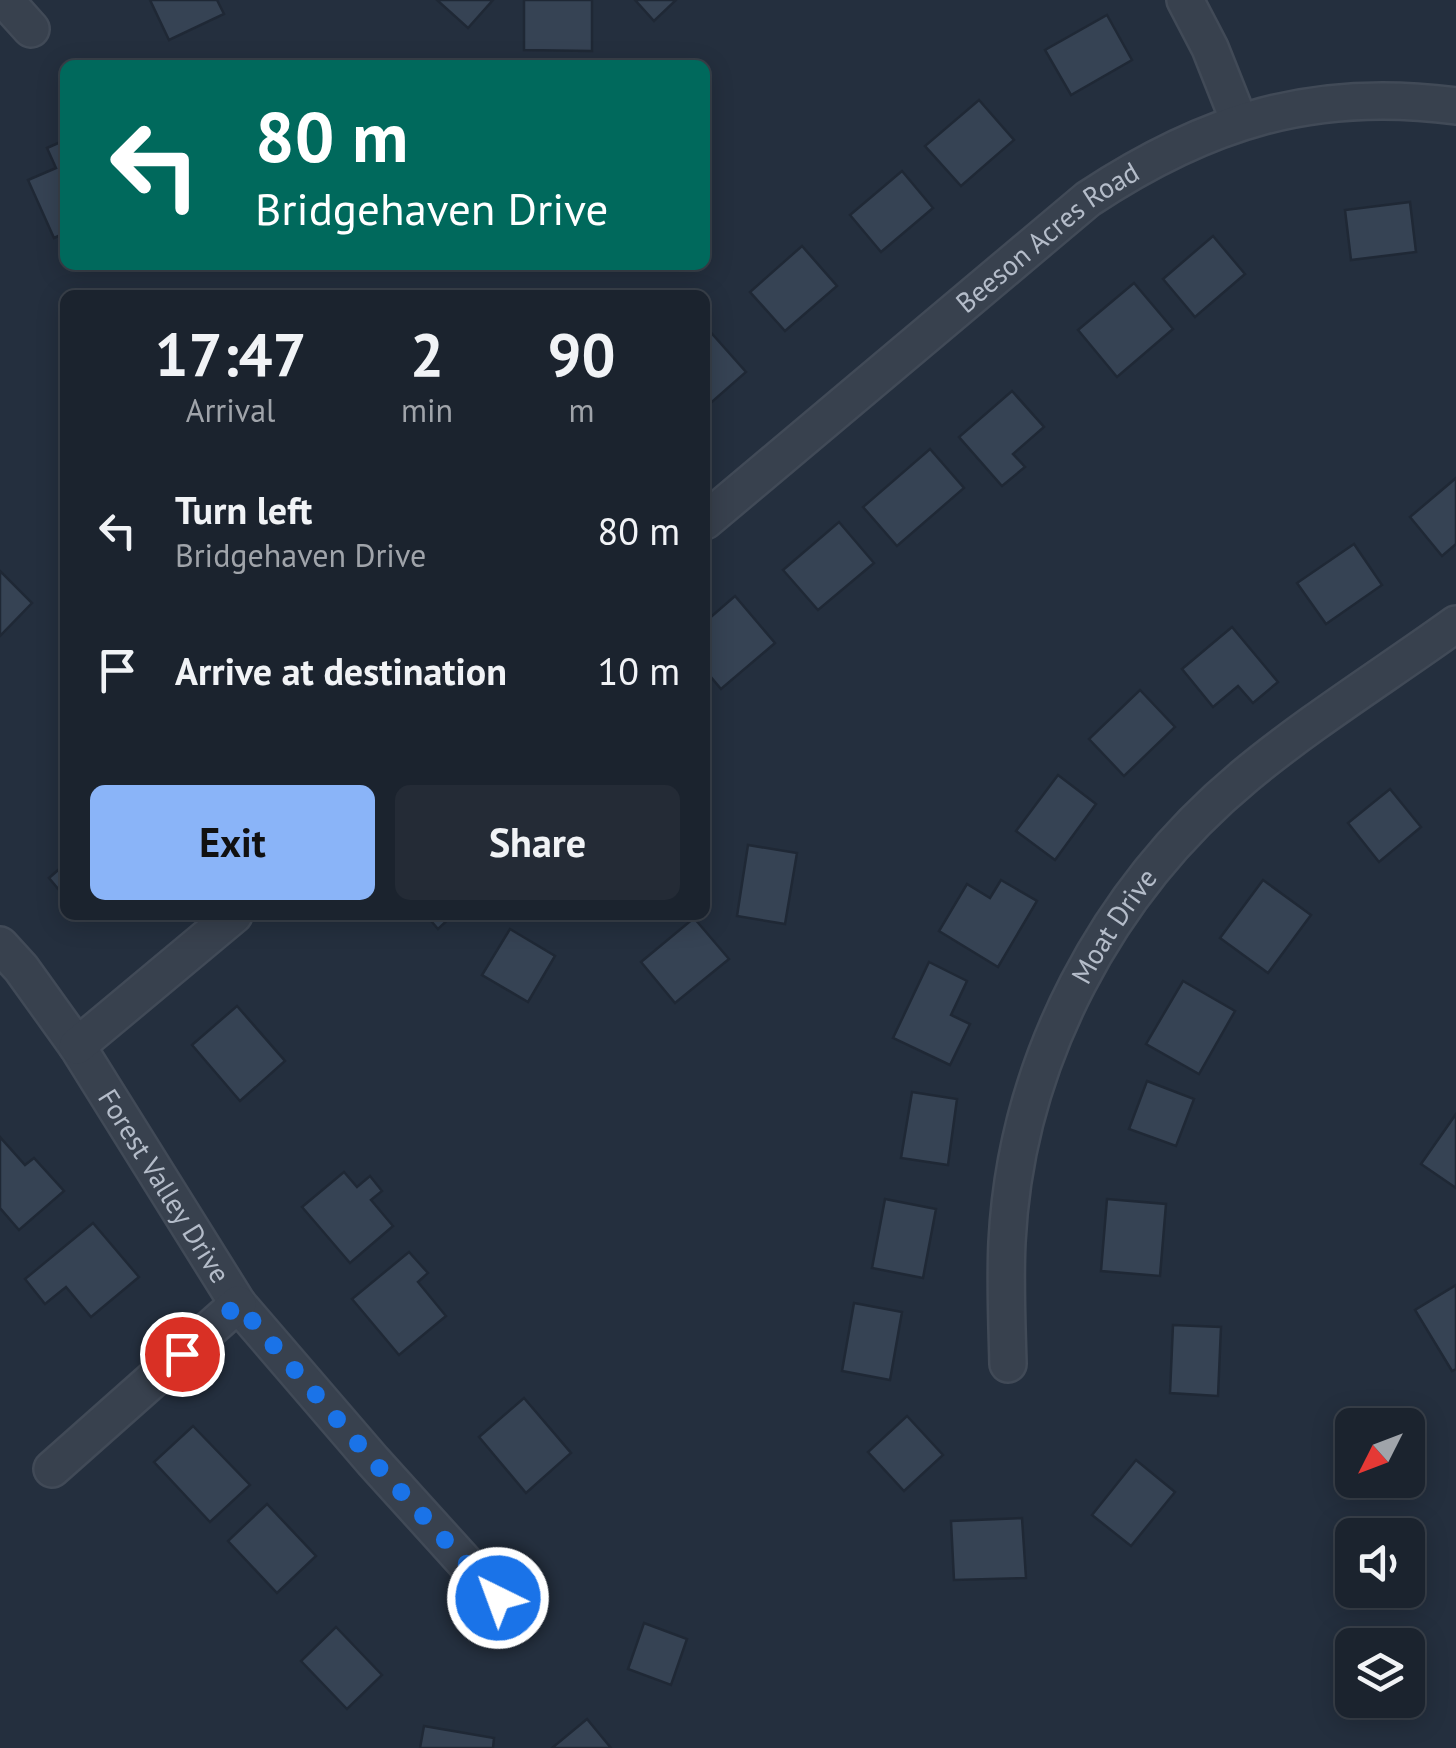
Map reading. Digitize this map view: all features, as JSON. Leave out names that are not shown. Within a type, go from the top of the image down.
[{"type":"street","points":[[5,0],[31,29]]},
{"type":"street","points":[[1185,0],[1210,48],[1239,121]]},
{"type":"street","name":"Beeson Acres Road","points":[[710,517],[1088,199],[1183,142],[1239,121],[1296,108],[1358,101],[1421,101],[1456,106]]},
{"type":"street","name":"Moat Drive","points":[[1008,1364],[1007,1242],[1016,1163],[1035,1086],[1063,1013],[1100,943],[1138,887],[1189,827],[1247,774],[1456,624]]},
{"type":"street","points":[[77,1046],[228,920]]},
{"type":"street","name":"Forest Valley Drive","points":[[0,944],[77,1046],[238,1304],[498,1598]]},
{"type":"street","points":[[52,1469],[238,1304]]},
{"type":"building","points":[[150,0],[217,0],[224,14],[169,40]]},
{"type":"building","points":[[437,0],[493,0],[468,28]]},
{"type":"building","points":[[524,0],[592,0],[592,51],[524,50]]},
{"type":"building","points":[[635,0],[676,0],[654,21]]},
{"type":"building","points":[[1107,15],[1132,60],[1071,95],[1045,50]]},
{"type":"building","points":[[979,100],[1014,140],[961,186],[925,146]]},
{"type":"building","points":[[60,142],[60,235],[54,238],[28,180],[56,168],[47,148]]},
{"type":"building","points":[[902,171],[933,208],[881,252],[850,215]]},
{"type":"building","points":[[1410,202],[1416,252],[1351,260],[1345,210]]},
{"type":"building","points":[[1213,236],[1245,274],[1195,317],[1163,279]]},
{"type":"building","points":[[802,246],[837,286],[785,331],[750,292]]},
{"type":"building","points":[[1134,283],[1173,329],[1117,377],[1078,330]]},
{"type":"building","points":[[710,332],[746,372],[710,404]]},
{"type":"building","points":[[1012,391],[1044,427],[1013,454],[1025,467],[1002,486],[959,437]]},
{"type":"building","points":[[930,449],[964,488],[897,546],[863,507]]},
{"type":"building","points":[[1456,478],[1456,544],[1442,556],[1410,517]]},
{"type":"building","points":[[839,522],[874,563],[818,610],[783,570]]},
{"type":"building","points":[[1354,544],[1382,585],[1326,624],[1297,583]]},
{"type":"building","points":[[0,571],[32,603],[0,636]]},
{"type":"building","points":[[735,596],[775,643],[721,689],[710,676],[710,618]]},
{"type":"building","points":[[1232,627],[1278,682],[1253,703],[1238,686],[1213,707],[1182,669]]},
{"type":"building","points":[[1140,690],[1175,727],[1124,776],[1089,739]]},
{"type":"building","points":[[1058,775],[1096,804],[1055,860],[1016,831]]},
{"type":"building","points":[[1390,789],[1421,827],[1379,862],[1348,823]]},
{"type":"building","points":[[748,845],[797,853],[785,924],[737,916]]},
{"type":"building","points":[[60,868],[60,891],[49,878]]},
{"type":"building","points":[[1001,880],[1037,901],[998,967],[939,931],[967,884],[990,898]]},
{"type":"building","points":[[1263,880],[1311,915],[1268,973],[1220,938]]},
{"type":"building","points":[[430,920],[448,920],[438,929]]},
{"type":"building","points":[[692,920],[729,959],[675,1003],[641,962]]},
{"type":"building","points":[[510,929],[555,956],[528,1002],[482,975]]},
{"type":"building","points":[[929,962],[967,981],[951,1015],[970,1024],[950,1065],[893,1038]]},
{"type":"building","points":[[1183,981],[1235,1011],[1199,1074],[1146,1044]]},
{"type":"building","points":[[237,1006],[285,1061],[240,1101],[192,1045]]},
{"type":"building","points":[[1147,1081],[1194,1099],[1176,1146],[1129,1129]]},
{"type":"building","points":[[912,1092],[957,1099],[948,1165],[901,1158]]},
{"type":"building","points":[[1456,1114],[1456,1188],[1421,1164]]},
{"type":"building","points":[[0,1137],[25,1165],[34,1158],[64,1191],[19,1230],[0,1208]]},
{"type":"building","points":[[344,1172],[357,1187],[370,1176],[382,1191],[371,1200],[393,1226],[350,1263],[302,1207]]},
{"type":"building","points":[[885,1199],[936,1209],[923,1278],[872,1268]]},
{"type":"building","points":[[1107,1199],[1166,1204],[1160,1276],[1101,1271]]},
{"type":"building","points":[[93,1223],[139,1277],[91,1317],[66,1287],[45,1304],[25,1279]]},
{"type":"building","points":[[409,1252],[428,1273],[418,1282],[446,1316],[399,1355],[352,1299]]},
{"type":"building","points":[[1456,1285],[1456,1369],[1452,1371],[1415,1310]]},
{"type":"building","points":[[854,1303],[902,1312],[890,1380],[842,1371]]},
{"type":"building","points":[[1173,1325],[1221,1327],[1218,1396],[1170,1393]]},
{"type":"building","points":[[524,1398],[571,1453],[526,1493],[479,1437]]},
{"type":"building","points":[[907,1416],[943,1455],[904,1491],[868,1452]]},
{"type":"building","points":[[193,1426],[250,1485],[210,1522],[154,1462]]},
{"type":"building","points":[[1136,1460],[1175,1492],[1131,1546],[1092,1515]]},
{"type":"building","points":[[267,1504],[316,1556],[277,1593],[228,1541]]},
{"type":"building","points":[[1022,1518],[1026,1578],[954,1580],[951,1521]]},
{"type":"building","points":[[644,1623],[687,1639],[671,1685],[628,1669]]},
{"type":"building","points":[[336,1627],[382,1675],[347,1709],[301,1661]]},
{"type":"building","points":[[587,1719],[611,1748],[552,1748]]},
{"type":"building","points":[[424,1726],[494,1738],[493,1748],[420,1748]]},
{"type":"route","points":[[182,1354],[238,1304],[498,1598]]}]
